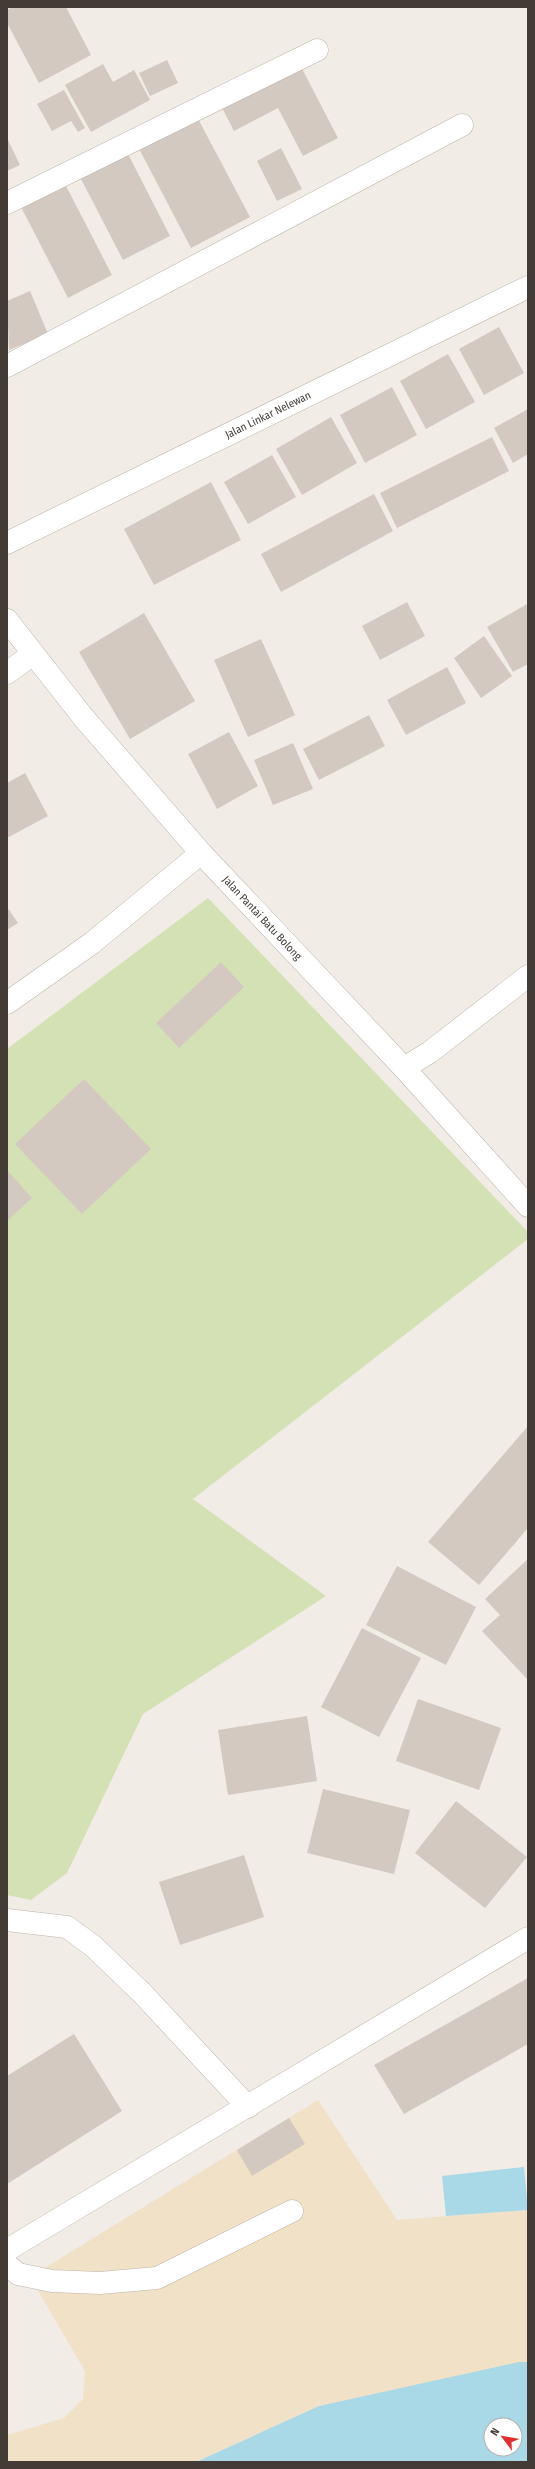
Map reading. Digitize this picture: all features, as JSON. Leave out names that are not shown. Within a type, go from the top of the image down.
[{"type":"street","points":[[7,203],[317,50]]},
{"type":"street","points":[[7,366],[462,124]]},
{"type":"street","name":"Jalan Linkar Nelewan","points":[[7,543],[528,287]]},
{"type":"street","name":"Jalan Pantai Batu Bolong","points":[[7,620],[83,717],[201,853],[404,1068],[528,1206]]},
{"type":"street","points":[[7,673],[33,654]]},
{"type":"street","points":[[7,1003],[92,943],[201,853]]},
{"type":"street","points":[[404,1068],[430,1052],[528,976]]},
{"type":"street","points":[[7,1920],[67,1927],[94,1946],[142,1993],[248,2107]]},
{"type":"street","points":[[7,2250],[528,1938]]},
{"type":"street","points":[[7,2265],[18,2274],[52,2281],[100,2283],[157,2278],[292,2211]]},
{"type":"green space","points":[[208,898],[528,1232],[528,1239],[193,1499],[326,1596],[143,1714],[67,1873],[31,1900],[7,1895],[7,1049]]},
{"type":"sand","points":[[318,2100],[397,2220],[528,2210],[528,2362],[319,2406],[196,2462],[7,2462],[7,2435],[64,2418],[83,2399],[85,2371],[30,2277]]},
{"type":"water","points":[[524,2167],[528,2210],[446,2216],[442,2176]]},
{"type":"water","points":[[519,2362],[528,2362],[528,2462],[196,2462],[319,2406]]},
{"type":"building","points":[[12,7],[66,7],[91,55],[39,83],[7,23],[7,10]]},
{"type":"building","points":[[167,60],[178,83],[150,96],[139,73]]},
{"type":"building","points":[[298,61],[338,138],[303,156],[278,108],[234,131],[219,102]]},
{"type":"building","points":[[103,64],[113,82],[134,70],[150,100],[91,132],[65,85]]},
{"type":"building","points":[[64,90],[85,128],[78,132],[71,121],[52,131],[37,104]]},
{"type":"building","points":[[195,113],[250,217],[191,248],[136,143]]},
{"type":"building","points":[[7,138],[20,165],[7,171]]},
{"type":"building","points":[[281,148],[302,189],[277,201],[257,161]]},
{"type":"building","points":[[127,152],[170,236],[123,260],[80,177]]},
{"type":"building","points":[[64,182],[112,275],[68,298],[20,205]]},
{"type":"building","points":[[30,291],[48,334],[9,350],[7,301]]},
{"type":"building","points":[[499,327],[524,373],[484,395],[459,349]]},
{"type":"building","points":[[448,354],[475,402],[426,429],[400,381]]},
{"type":"building","points":[[392,387],[417,435],[365,463],[340,415]]},
{"type":"building","points":[[528,409],[528,454],[513,463],[494,428]]},
{"type":"building","points":[[331,417],[357,463],[302,495],[276,449]]},
{"type":"building","points":[[492,437],[509,471],[397,528],[380,493]]},
{"type":"building","points":[[272,455],[296,497],[248,524],[224,482]]},
{"type":"building","points":[[211,482],[241,540],[154,585],[124,529]]},
{"type":"building","points":[[374,494],[393,531],[281,592],[261,554]]},
{"type":"building","points":[[407,602],[425,636],[380,660],[362,626]]},
{"type":"building","points":[[527,604],[528,664],[513,672],[487,627]]},
{"type":"building","points":[[144,613],[195,701],[130,739],[79,652]]},
{"type":"building","points":[[484,636],[512,676],[481,698],[454,658]]},
{"type":"building","points":[[261,639],[295,715],[248,737],[214,660]]},
{"type":"building","points":[[447,667],[466,703],[406,735],[387,700]]},
{"type":"building","points":[[369,715],[385,746],[319,780],[303,749]]},
{"type":"building","points":[[229,732],[258,786],[217,809],[188,754]]},
{"type":"building","points":[[293,743],[313,789],[273,805],[254,760]]},
{"type":"building","points":[[25,773],[48,816],[7,838],[7,783]]},
{"type":"building","points":[[7,907],[18,923],[7,930]]},
{"type":"building","points":[[221,962],[244,987],[179,1048],[156,1023]]},
{"type":"building","points":[[84,1079],[151,1149],[82,1214],[15,1144]]},
{"type":"building","points":[[7,1170],[32,1198],[7,1221]]},
{"type":"building","points":[[528,1426],[528,1528],[479,1585],[428,1542]]},
{"type":"building","points":[[528,1559],[528,1680],[482,1631],[500,1615],[485,1599]]},
{"type":"building","points":[[397,1566],[476,1607],[446,1665],[366,1625]]},
{"type":"building","points":[[362,1628],[421,1658],[379,1737],[321,1707]]},
{"type":"building","points":[[418,1699],[501,1728],[479,1790],[396,1761]]},
{"type":"building","points":[[307,1716],[317,1781],[228,1795],[218,1730]]},
{"type":"building","points":[[323,1789],[410,1810],[394,1874],[307,1853]]},
{"type":"building","points":[[456,1801],[527,1857],[485,1908],[415,1853]]},
{"type":"building","points":[[244,1855],[264,1917],[180,1945],[159,1882]]},
{"type":"building","points":[[528,1978],[528,2044],[404,2114],[374,2065]]},
{"type":"building","points":[[74,2034],[122,2111],[7,2184],[7,2076]]},
{"type":"building","points":[[289,2118],[305,2144],[252,2176],[237,2150]]}]
